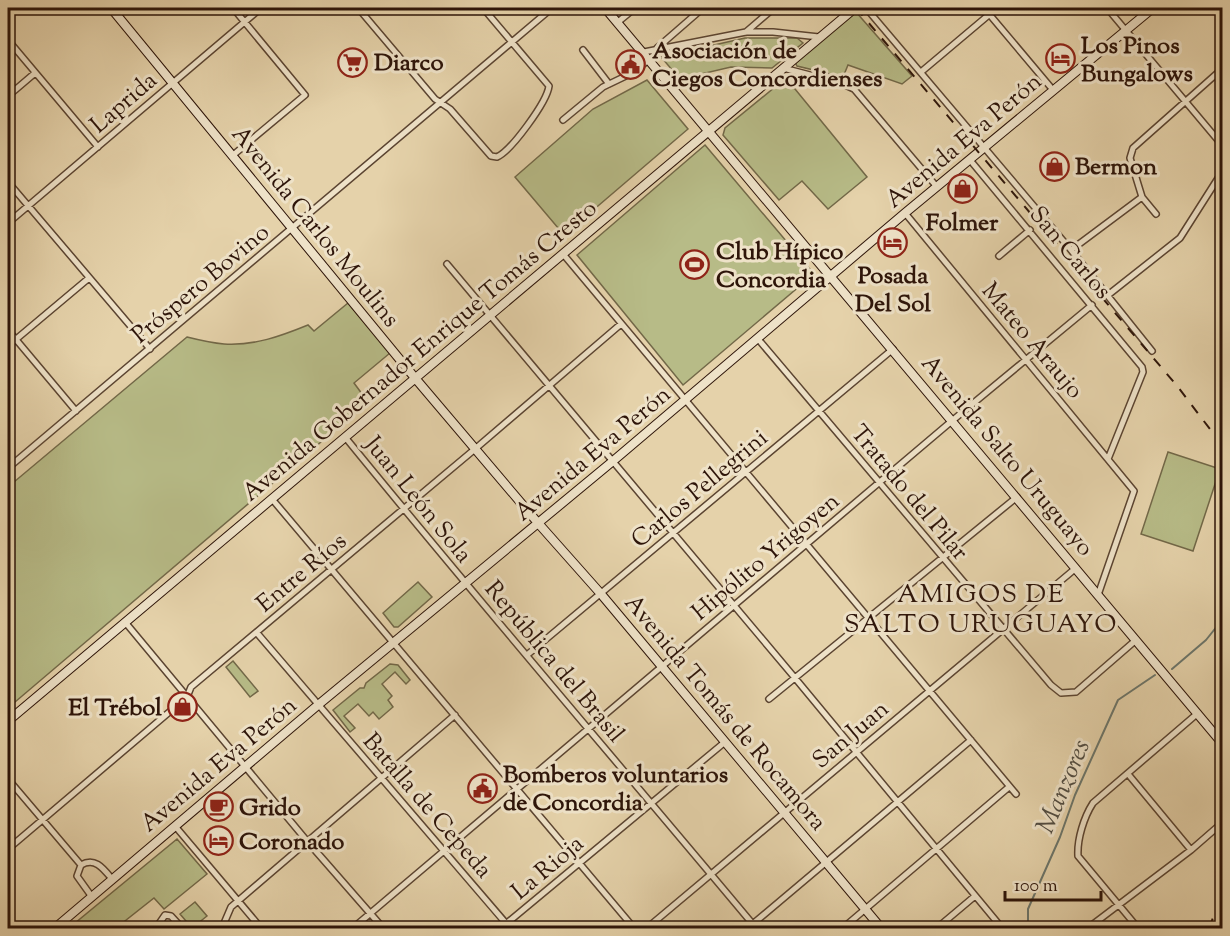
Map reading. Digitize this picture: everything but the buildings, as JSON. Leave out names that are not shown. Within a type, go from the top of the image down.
[{"type":"main road","name":"Avenida Carlos Moulins","points":[[111,8],[415,378],[538,523]]},
{"type":"main road","name":"Avenida Salto Uruguayo","points":[[607,8],[1222,743]]},
{"type":"main road","name":"Avenida Gobernador Enrique Tomás Cresto","points":[[8,721],[782,67],[855,8]]},
{"type":"main road","name":"Avenida Eva Perón","points":[[56,928],[318,705],[1153,8]]},
{"type":"main road","name":"Avenida Tomás de Rocamora","points":[[538,523],[601,594],[881,928]]},
{"type":"street","points":[[232,156],[305,95],[233,8]]},
{"type":"street","name":"Laprida","points":[[8,223],[261,8]]},
{"type":"street","points":[[358,8],[435,99],[450,109],[491,156],[497,157],[514,141],[536,112],[549,86],[483,8]]},
{"type":"street","name":"Próspero Bovino","points":[[8,468],[552,8]]},
{"type":"street","points":[[618,22],[635,8]]},
{"type":"street","points":[[657,49],[703,8]]},
{"type":"street","points":[[746,32],[774,8]]},
{"type":"street","points":[[840,8],[846,14]]},
{"type":"street","name":"San Carlos","points":[[866,8],[1071,250],[1152,351]]},
{"type":"street","points":[[984,8],[1053,90]]},
{"type":"street","points":[[921,72],[997,8]]},
{"type":"street","points":[[1107,8],[1222,145]]},
{"type":"street","points":[[644,52],[746,32],[773,32],[819,37]]},
{"type":"street","points":[[8,40],[98,147]]},
{"type":"street","points":[[583,50],[609,84]]},
{"type":"street","points":[[563,120],[587,99],[609,84],[630,74],[650,59]]},
{"type":"street","points":[[782,67],[841,83],[854,89],[937,187]]},
{"type":"street","points":[[1156,214],[1142,197],[1130,158],[1133,148],[1222,69]]},
{"type":"street","points":[[8,96],[35,73]]},
{"type":"street","name":"San Carlos","points":[[970,159],[1142,367],[1143,372],[1108,459]]},
{"type":"street","points":[[1108,295],[1180,238],[1222,172]]},
{"type":"street","points":[[8,182],[150,349]]},
{"type":"street","points":[[1071,250],[1142,197]]},
{"type":"street","name":"Mateo Araujo","points":[[905,213],[1134,491],[1098,595]]},
{"type":"street","points":[[999,256],[1030,231]]},
{"type":"street","points":[[563,254],[1016,794]]},
{"type":"street","points":[[447,264],[1002,928]]},
{"type":"street","points":[[8,346],[89,278]]},
{"type":"street","name":"Hipólito Yrigoyen","points":[[353,928],[1025,359],[1092,305]]},
{"type":"street","name":"Entre Ríos","points":[[8,849],[187,697],[191,687],[621,324]]},
{"type":"street","points":[[8,330],[76,411]]},
{"type":"street","name":"Tratado del Pilar","points":[[758,339],[942,558],[1060,693],[1076,692],[1136,639]]},
{"type":"street","name":"Carlos Pellegrini","points":[[528,655],[893,348]]},
{"type":"street","name":"Juan León Sola","points":[[345,437],[465,583]]},
{"type":"street","points":[[769,699],[1017,496]]},
{"type":"street","points":[[272,499],[634,928]]},
{"type":"street","name":"San Juan","points":[[647,928],[1076,568]]},
{"type":"street","name":"República del Brasil","points":[[465,583],[653,804],[752,927]]},
{"type":"street","points":[[125,622],[307,841],[383,928]]},
{"type":"street","name":"Batalla de Cepeda","points":[[257,633],[508,926]]},
{"type":"street","points":[[1138,928],[1078,856],[1078,847],[1093,802],[1198,713]]},
{"type":"street","points":[[222,928],[231,907],[455,716]]},
{"type":"street","points":[[752,927],[971,740]]},
{"type":"street","name":"La Rioja","points":[[501,928],[508,926],[725,742]]},
{"type":"street","points":[[1128,774],[1191,850]]},
{"type":"street","points":[[8,779],[81,865]]},
{"type":"street","points":[[843,928],[1010,787]]},
{"type":"street","points":[[1088,928],[1191,850],[1222,823]]},
{"type":"street","points":[[175,826],[261,928]]},
{"type":"street","points":[[93,897],[77,876],[81,865],[92,862],[100,865],[112,879]]},
{"type":"street","points":[[937,928],[975,896]]},
{"type":"street","points":[[156,928],[165,915],[171,916],[182,928]]},
{"type":"green space","points":[[856,12],[912,76],[902,84],[848,65],[843,77],[797,66],[795,62]]},
{"type":"green space","points":[[745,38],[797,38],[803,43],[772,68],[731,67],[680,79],[661,57]]},
{"type":"green space","name":"Club Hípico Concordia","points":[[786,78],[867,177],[828,209],[802,181],[779,200],[723,135],[725,128]]},
{"type":"green space","points":[[647,80],[688,129],[564,235],[515,177],[593,109]]},
{"type":"green space","name":"Club Hípico Concordia","points":[[705,145],[814,274],[683,385],[577,255]]},
{"type":"green space","points":[[348,303],[390,353],[354,383],[368,402],[8,708],[8,487],[187,337],[215,343],[235,344],[267,339],[308,325],[314,331]]},
{"type":"green space","points":[[1168,452],[1220,469],[1193,551],[1141,534]]},
{"type":"green space","points":[[418,582],[432,597],[398,627],[394,627],[383,613]]},
{"type":"green space","points":[[233,661],[258,691],[250,697],[226,667]]},
{"type":"green space","points":[[390,664],[398,665],[410,680],[406,684],[395,672],[382,684],[392,696],[388,700],[393,707],[379,719],[373,712],[369,716],[358,704],[344,716],[355,728],[350,732],[333,710],[360,688],[364,688],[366,683]]},
{"type":"green space","points":[[177,839],[207,874],[164,909],[154,898],[116,928],[69,928]]},
{"type":"green space","points":[[195,902],[207,916],[192,928],[180,914]]},
{"type":"waterway","name":"Manzores","points":[[1172,669],[1206,640],[1222,620],[1222,605]]},
{"type":"waterway","name":"Manzores","points":[[1030,928],[1028,909],[1060,837],[1075,795],[1118,700],[1155,675]]},
{"type":"railway","points":[[856,8],[1178,387],[1222,445]]},
{"type":"railway","points":[[1209,928],[1222,895]]},
{"type":"place","name":"Los Pinos Bungalows","points":[[1060,59]]},
{"type":"place","name":"Diarco","points":[[353,62]]},
{"type":"place","name":"Asociación de Ciegos Concordienses","points":[[631,64]]},
{"type":"place","name":"Bermon","points":[[1054,166]]},
{"type":"place","name":"Folmer","points":[[962,189]]},
{"type":"place","name":"Posada Del Sol","points":[[893,242]]},
{"type":"place","name":"Club Hípico Concordia","points":[[695,265]]},
{"type":"place","name":"El Trébol","points":[[183,707]]},
{"type":"place","name":"Bomberos voluntarios de Concordia","points":[[482,788]]},
{"type":"place","name":"Grido","points":[[218,807]]},
{"type":"place","name":"Coronado","points":[[218,841]]},
{"type":"district","name":"AMIGOS DE SALTO URUGUAYO","points":[[981,608]]}]
